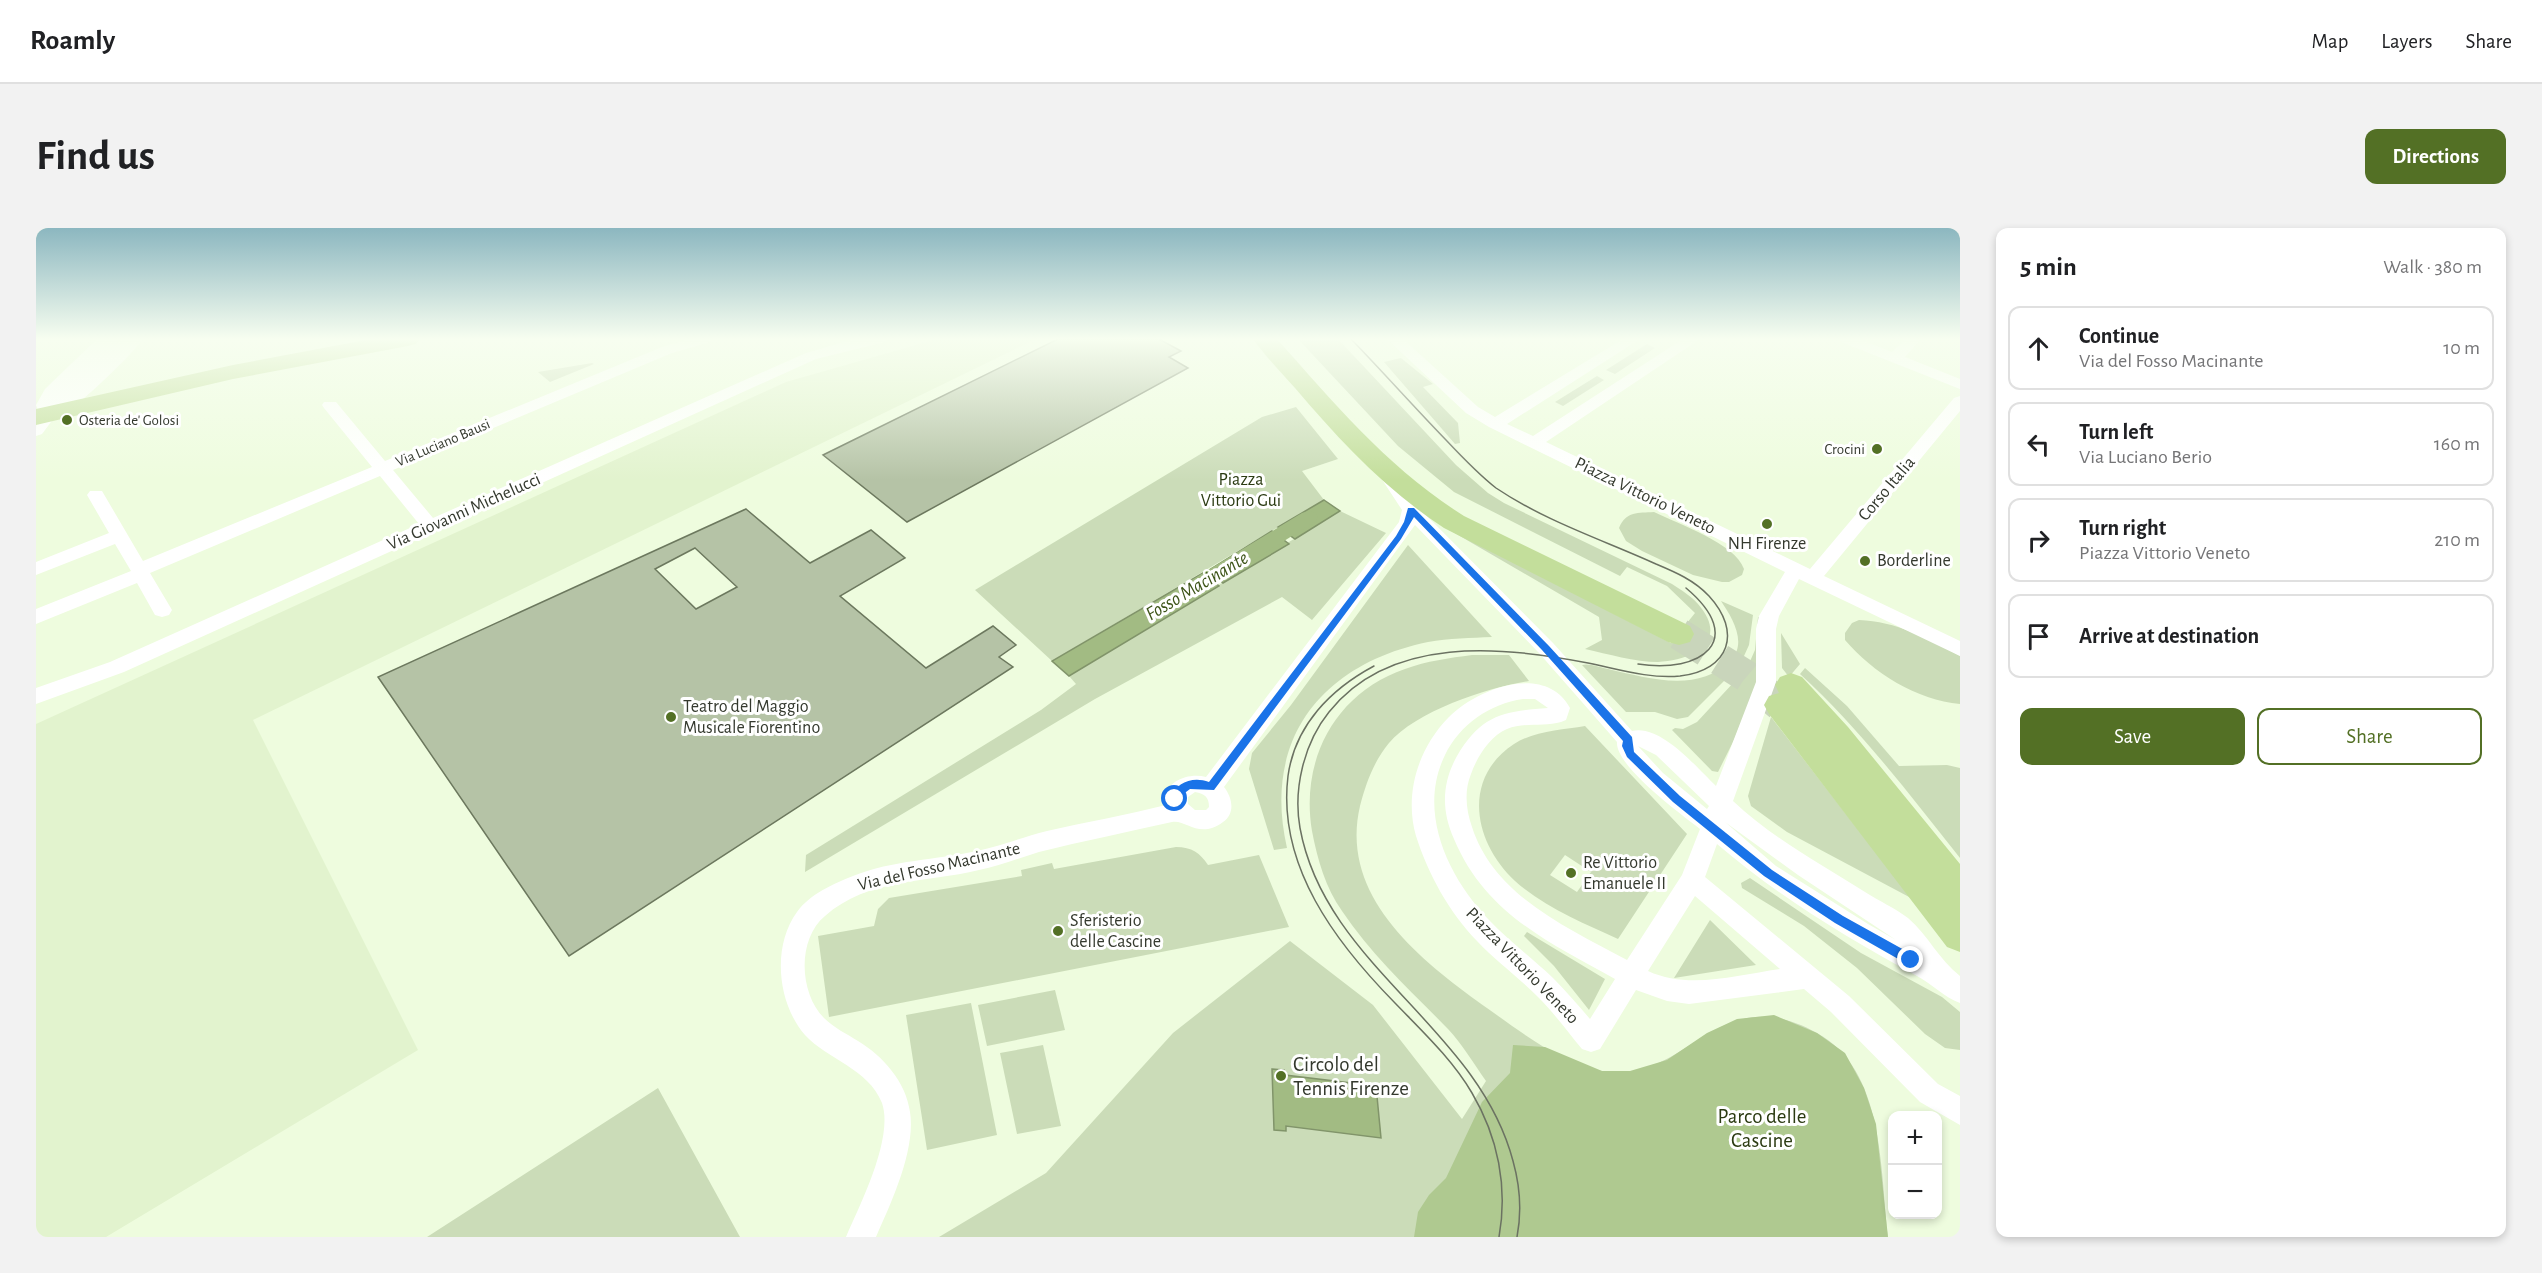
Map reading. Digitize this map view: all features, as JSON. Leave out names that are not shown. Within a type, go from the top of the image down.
[{"type":"main road","points":[[40,421],[178,386]]},
{"type":"main road","points":[[1312,386],[1400,473],[1684,627]]},
{"type":"main road","points":[[1329,386],[1379,441],[1400,473]]},
{"type":"main road","points":[[1960,891],[1836,736],[1786,695],[1960,935]]},
{"type":"street","points":[[40,421],[53,394],[61,386]]},
{"type":"street","points":[[40,421],[85,386]]},
{"type":"street","name":"Via Luciano Bausi","points":[[36,617],[382,468],[580,386]]},
{"type":"street","name":"Via Giovanni Michelucci","points":[[36,696],[117,667],[744,386]]},
{"type":"street","name":"Piazza Vittorio Veneto","points":[[1446,386],[1472,410],[1495,424],[1960,649]]},
{"type":"street","points":[[1495,424],[1557,386]]},
{"type":"street","points":[[1533,443],[1621,386]]},
{"type":"street","name":"Corso Italia","points":[[1805,573],[1960,401]]},
{"type":"street","name":"Via Luciano Bausi","points":[[330,405],[431,527]]},
{"type":"street","points":[[1400,473],[1411,510],[1509,609],[1628,740]]},
{"type":"street","points":[[96,495],[162,610]]},
{"type":"street","points":[[1211,788],[1398,537],[1408,522],[1411,510]]},
{"type":"street","points":[[36,569],[119,536]]},
{"type":"street","name":"Piazza Vittorio Veneto","points":[[1805,573],[1769,616],[1766,629],[1766,682],[1692,880],[1632,974],[1590,1040],[1545,987],[1478,925],[1441,867],[1424,824],[1421,806],[1430,768],[1446,736],[1458,721],[1496,698],[1512,692],[1530,690],[1545,695],[1560,708],[1559,714],[1506,719],[1484,734],[1475,745],[1457,781],[1454,801],[1459,823],[1476,864],[1489,882],[1509,902],[1560,936],[1632,974],[1663,988],[1686,993],[1809,977]]},
{"type":"street","name":"Via Giovanni Michelucci","points":[[36,711],[53,704],[117,667]]},
{"type":"street","points":[[1628,740],[1640,737],[1656,743],[1740,822],[1806,868],[1899,926],[1951,983]]},
{"type":"street","points":[[1628,740],[1627,746],[1630,754],[1677,799],[1768,873],[1859,932],[1951,983]]},
{"type":"street","points":[[1195,783],[1211,788],[1220,798],[1220,811],[1205,821],[1191,819],[1180,811],[1175,799],[1182,788],[1195,783]]},
{"type":"street","name":"Via del Fosso Macinante","points":[[861,1237],[881,1188],[895,1141],[897,1112],[890,1093],[874,1071],[856,1054],[824,1035],[814,1026],[801,1007],[794,976],[794,950],[803,922],[812,912],[847,889],[867,880],[980,860],[1037,843],[1180,811]]},
{"type":"street","points":[[1692,880],[1809,977],[1868,1030],[1929,1092],[1960,1111]]},
{"type":"shaded area","points":[[777,386],[939,386],[253,720],[418,1050],[106,1237],[36,1237],[36,724]]},
{"type":"green space","points":[[1342,386],[1382,386],[1456,465],[1488,493],[1504,503],[1672,584],[1689,596],[1707,617],[1710,628],[1709,638],[1704,646],[1684,657],[1658,662],[1585,649],[1602,640],[1599,617],[1441,525],[1671,643],[1695,613],[1667,586],[1627,567],[1620,576],[1454,492],[1398,446]]},
{"type":"green space","points":[[1405,386],[1426,386],[1423,387],[1458,423],[1460,443],[1455,444]]},
{"type":"green space","points":[[1581,386],[1594,386],[1563,406],[1555,402]]},
{"type":"green space","name":"Piazza Vittorio Gui","points":[[1296,407],[1338,459],[1302,471],[1324,500],[1052,661],[975,590],[1262,417]]},
{"type":"green space","points":[[1340,511],[1386,533],[1312,620],[1282,597],[1095,699],[805,872],[806,855],[1041,710],[1076,684],[1069,676]]},
{"type":"green space","points":[[1654,512],[1705,535],[1730,551],[1744,569],[1742,575],[1729,582],[1722,582],[1693,575],[1626,541],[1619,528],[1625,518],[1633,514]]},
{"type":"green space","points":[[1408,545],[1492,637],[1428,642],[1390,653],[1358,668],[1330,688],[1308,712],[1293,741],[1284,773],[1282,809],[1287,848],[1274,850],[1249,769],[1252,753],[1291,705]]},
{"type":"green space","points":[[1721,601],[1753,615],[1749,645],[1733,672],[1688,717],[1677,719],[1655,712],[1626,712],[1582,665],[1672,681],[1703,677],[1718,671],[1731,660],[1738,645],[1736,629]]},
{"type":"green space","points":[[1758,617],[1761,618],[1759,678],[1734,740],[1718,772],[1712,771],[1672,730],[1683,729],[1697,722],[1747,668],[1755,650]]},
{"type":"green space","points":[[1859,620],[1899,627],[1960,656],[1960,704],[1912,691],[1882,674],[1845,640],[1845,633],[1852,623]]},
{"type":"green space","points":[[1781,633],[1800,664],[1789,677],[1782,668]]},
{"type":"green space","points":[[1472,655],[1509,655],[1529,681],[1454,702],[1401,731],[1379,757],[1362,797],[1357,840],[1362,871],[1375,900],[1393,927],[1441,974],[1518,1030],[1545,1048],[1573,1062],[1602,1071],[1632,1071],[1658,1064],[1727,1024],[1753,1017],[1782,1019],[1817,1033],[1839,1050],[1856,1071],[1867,1096],[1880,1153],[1888,1237],[939,1237],[1046,1173],[1173,1033],[1290,941],[1373,1005],[1462,1119],[1486,1081],[1453,1035],[1392,973],[1336,902],[1323,873],[1317,852],[1312,831],[1310,805],[1312,779],[1318,755],[1328,732],[1359,694],[1380,680],[1405,669]]},
{"type":"green space","points":[[1805,668],[1847,706],[1899,766],[1947,765],[1960,768],[1960,858],[1864,740],[1800,674]]},
{"type":"green space","points":[[1771,717],[1911,898],[1787,832],[1751,806],[1748,796]]},
{"type":"green space","points":[[1585,726],[1687,834],[1618,939],[1564,914],[1538,899],[1515,881],[1501,866],[1490,848],[1479,811],[1480,793],[1486,775],[1497,758],[1514,744],[1530,736]],"holes":[[[1565,855],[1591,872],[1577,892],[1550,875]]]},
{"type":"green space","name":"Sferisterio delle Cascine","points":[[1176,847],[1187,848],[1195,852],[1208,865],[1259,855],[1289,927],[829,1017],[818,936],[874,926],[878,909],[889,898],[1022,876],[1021,870],[1052,863],[1054,869]]},
{"type":"green space","points":[[1750,878],[1861,953],[1942,997],[1960,1012],[1960,1050],[1945,1048],[1925,1034],[1857,968],[1804,926],[1742,888],[1741,883]]},
{"type":"green space","points":[[1710,920],[1756,965],[1674,978]]},
{"type":"green space","points":[[1527,932],[1605,979],[1589,1010],[1554,966],[1524,936]]},
{"type":"green space","points":[[1055,990],[1065,1030],[987,1046],[978,1005]]},
{"type":"green space","points":[[971,1003],[997,1135],[927,1150],[906,1015]]},
{"type":"green space","name":"Parco delle Cascine","points":[[1774,1015],[1817,1033],[1845,1053],[1864,1088],[1876,1124],[1888,1237],[1414,1237],[1418,1212],[1429,1195],[1446,1178],[1482,1102],[1510,1073],[1513,1045],[1545,1047],[1602,1071],[1630,1071],[1667,1060],[1707,1033],[1737,1019]]},
{"type":"green space","points":[[1043,1045],[1061,1126],[1017,1134],[1000,1053]]},
{"type":"green space","points":[[658,1088],[740,1237],[427,1237]]},
{"type":"water","points":[[1324,500],[1340,511],[1295,539],[1278,527]]},
{"type":"water","points":[[1272,531],[1289,544],[1223,583],[1209,570]]},
{"type":"water","points":[[1203,573],[1219,586],[1069,676],[1052,661]]},
{"type":"water","points":[[1272,1069],[1284,1070],[1285,1075],[1376,1086],[1381,1138],[1286,1126],[1286,1131],[1274,1130]]},
{"type":"building","points":[[963,386],[1155,386],[907,522],[823,455]]},
{"type":"building","name":"Teatro del Maggio Musicale Fiorentino","points":[[746,509],[810,563],[871,530],[905,558],[840,596],[926,668],[993,626],[1016,645],[999,657],[1013,667],[569,956],[378,677]],"holes":[[[695,548],[737,587],[696,609],[655,569]]]},
{"type":"waterway","name":"Fosso Macinante","points":[[1184,594],[1309,517]]},
{"type":"tunnel","points":[[1679,634],[1746,676],[1780,705]]},
{"type":"tram line","points":[[1395,386],[1464,459],[1496,488],[1554,520],[1663,567],[1697,585],[1719,610],[1728,636],[1726,647],[1720,658],[1710,666],[1697,672],[1668,677],[1520,653],[1450,652],[1415,658],[1383,669],[1354,687],[1320,724],[1307,752],[1302,767],[1298,813],[1300,828],[1315,876],[1339,919],[1369,959],[1437,1033],[1468,1072],[1495,1114],[1513,1161],[1517,1180],[1520,1208],[1517,1237]]},
{"type":"tram line","points":[[1638,664],[1661,666],[1681,664],[1697,658],[1709,649],[1715,638],[1714,623],[1704,607],[1686,588]]},
{"type":"tram line","points":[[1374,666],[1358,675],[1330,697],[1307,725],[1298,741],[1288,776],[1287,809],[1292,841],[1301,872],[1332,929],[1373,980],[1446,1057],[1472,1093],[1481,1110],[1499,1163],[1502,1200],[1499,1237]]},
{"type":"place","name":"Osteria de' Golosi","points":[[67,420]]},
{"type":"place","name":"Crocini","points":[[1877,449]]},
{"type":"place","name":"NH Firenze","points":[[1767,524]]},
{"type":"place","name":"Borderline","points":[[1865,561]]},
{"type":"place","name":"Teatro del Maggio Musicale Fiorentino","points":[[671,717]]},
{"type":"place","name":"Re Vittorio Emanuele II","points":[[1571,873]]},
{"type":"place","name":"Sferisterio delle Cascine","points":[[1058,931]]},
{"type":"place","name":"Circolo del Tennis Firenze","points":[[1281,1076]]},
{"type":"route","points":[[1175,799],[1177,793],[1188,785],[1203,784],[1211,788],[1219,774],[1398,537],[1411,517],[1411,510],[1546,648],[1628,740],[1627,746],[1630,754],[1677,799],[1768,873],[1839,920],[1911,960]]}]
